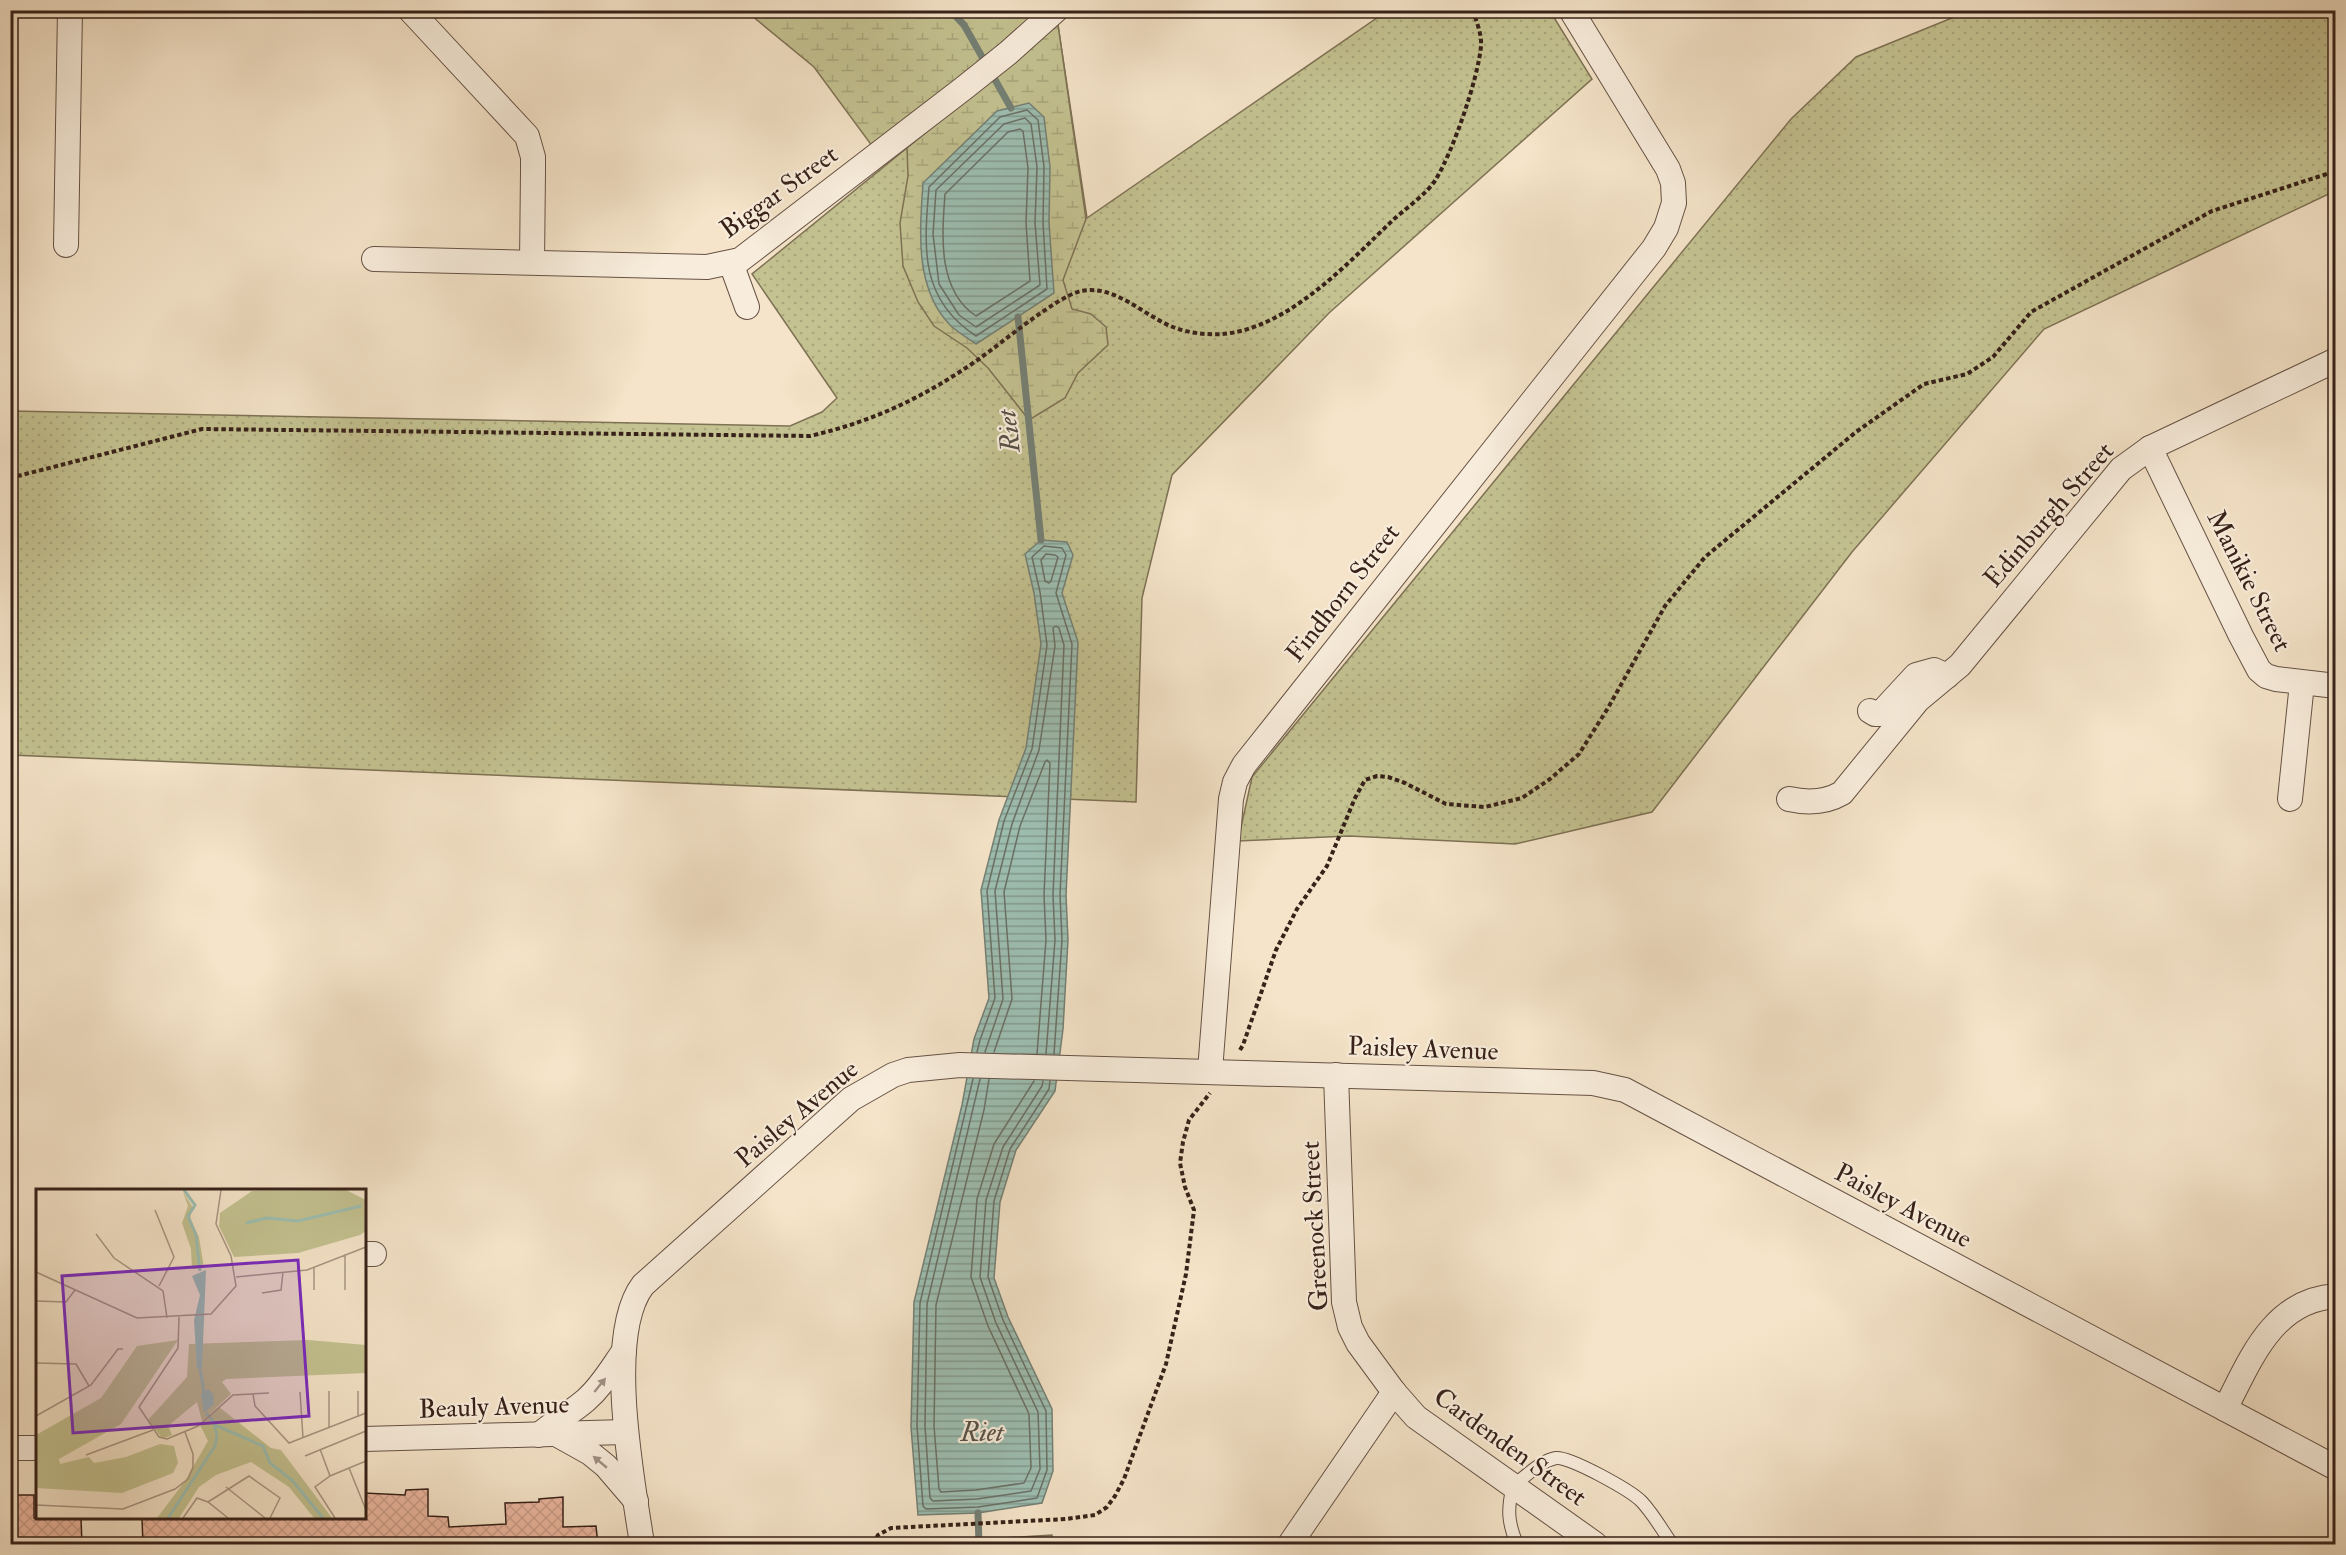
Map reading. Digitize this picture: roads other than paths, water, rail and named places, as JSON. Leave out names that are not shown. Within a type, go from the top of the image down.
[{"type":"street","points":[[66,245],[70,10]]},
{"type":"street","points":[[410,10],[527,136],[533,157],[532,262]]},
{"type":"street","name":"Biggar Street","points":[[374,259],[707,267],[730,263],[748,254],[964,88],[1056,10]]},
{"type":"street","name":"Findhorn Street","points":[[1217,1071],[1231,799],[1235,782],[1244,765],[1654,248],[1663,234],[1672,209],[1673,183],[1666,163],[1571,10]]},
{"type":"street","points":[[730,263],[747,307]]},
{"type":"street","name":"Edinburgh Street","points":[[1789,799],[1812,802],[1826,800],[1842,793],[1874,757],[1918,700],[1951,673],[2121,469],[2150,448],[2336,360]]},
{"type":"street","name":"Manikie Street","points":[[2150,448],[2255,665],[2270,678],[2336,686]]},
{"type":"street","points":[[1870,711],[1880,714],[1916,675],[1934,670],[1951,673]]},
{"type":"street","points":[[2290,799],[2302,683]]},
{"type":"street","name":"Paisley Avenue","points":[[642,1545],[626,1432],[624,1351],[628,1317],[636,1295],[643,1285],[851,1099],[893,1075],[908,1070],[960,1065],[1593,1083],[1625,1090],[2336,1468]]},
{"type":"street","name":"Greenock Street","points":[[1336,1075],[1346,1314],[1358,1343],[1394,1392]]},
{"type":"street","points":[[2225,1409],[2254,1352],[2275,1323],[2292,1310],[2308,1302],[2336,1296]]},
{"type":"street","points":[[624,1351],[599,1387],[584,1402],[554,1422],[547,1434],[590,1453],[606,1466],[636,1501]]},
{"type":"street","points":[[1290,1545],[1394,1392]]},
{"type":"street","name":"Cardenden Street","points":[[1394,1392],[1424,1424],[1595,1545]]},
{"type":"street","name":"Beauly Avenue","points":[[366,1439],[626,1432]]},
{"type":"street","points":[[10,1448],[36,1448]]},
{"type":"lane","points":[[1517,1545],[1509,1523],[1508,1511],[1513,1486],[1553,1459],[1565,1459],[1631,1492],[1650,1512],[1672,1545]]},
{"type":"water","points":[[1029,103],[1044,117],[1050,167],[1049,223],[1054,293],[976,344],[950,325],[938,310],[930,294],[922,258],[923,183],[997,111]]},
{"type":"water","name":"Riet","points":[[1041,540],[1067,542],[1073,555],[1062,593],[1078,642],[1066,895],[1068,940],[1063,1029],[1055,1091],[1016,1150],[1000,1202],[994,1278],[1008,1317],[1052,1409],[1053,1471],[1042,1503],[978,1513],[918,1515],[911,1427],[914,1302],[962,1105],[974,1039],[989,998],[981,890],[999,820],[1026,748],[1041,644],[1034,593],[1025,554]]},
{"type":"waterway","name":"Riet","points":[[950,10],[964,25],[1011,108]]},
{"type":"waterway","name":"Riet","points":[[1018,317],[1041,540]]},
{"type":"waterway","name":"Riet","points":[[978,1513],[979,1544]]}]
